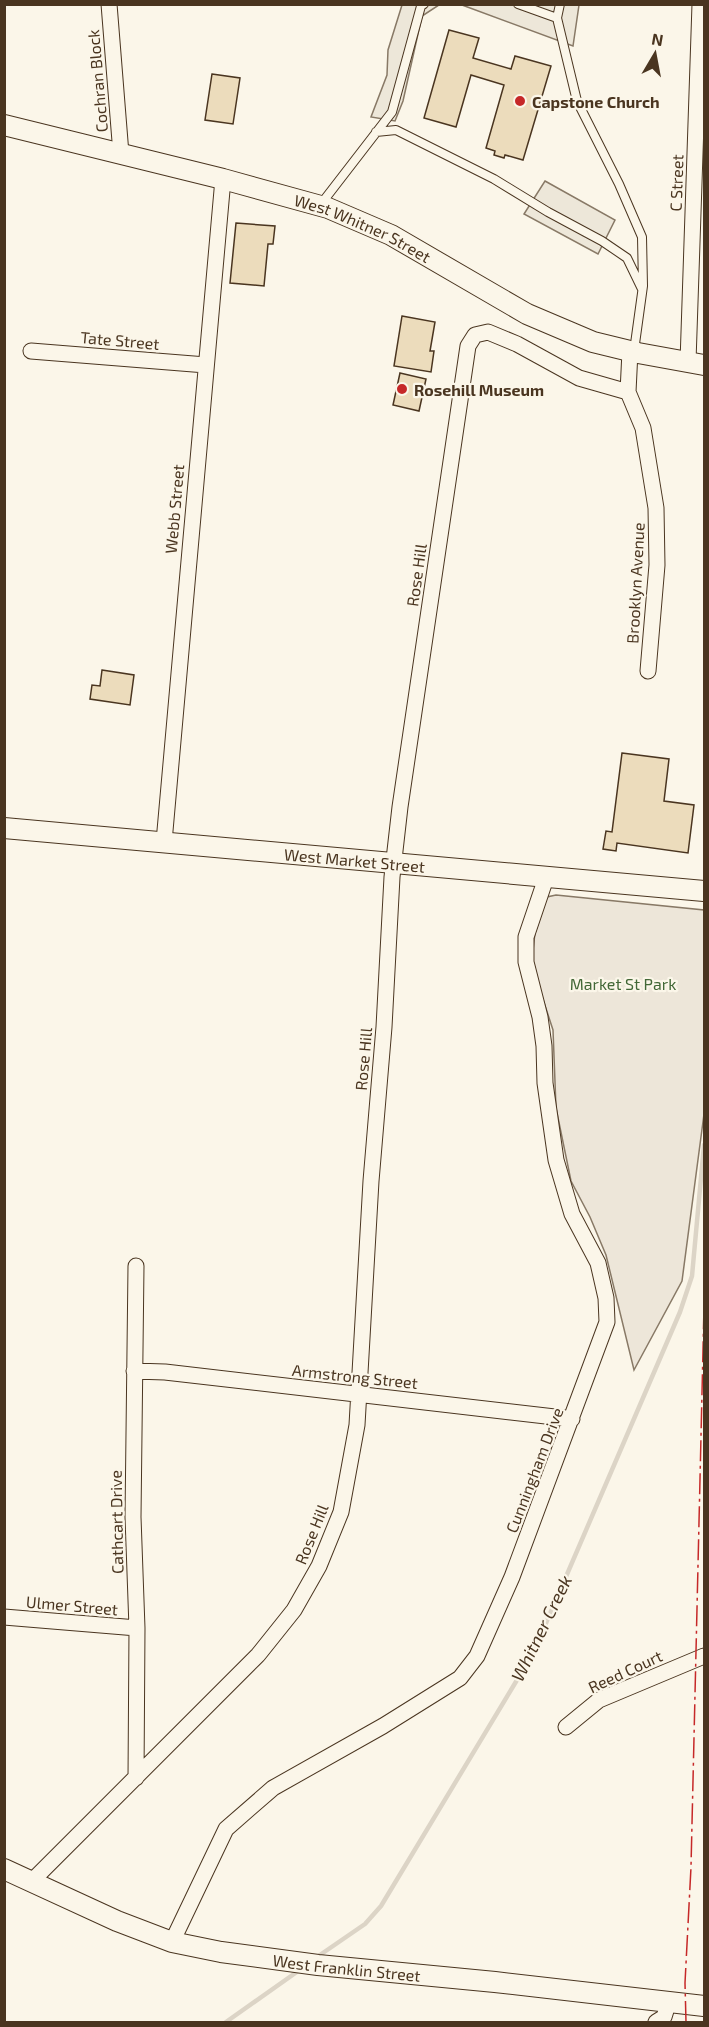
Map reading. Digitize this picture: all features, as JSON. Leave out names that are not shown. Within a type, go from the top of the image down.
[{"type":"street","name":"Cochran Block","points":[[109,4],[121,154]]},
{"type":"street","name":"C Street","points":[[696,364],[700,4]]},
{"type":"street","name":"West Whitner Street","points":[[4,125],[319,205],[391,235],[527,314],[595,343],[696,364]]},
{"type":"street","name":"Webb Street","points":[[164,842],[223,179]]},
{"type":"street","name":"Rose Hill","points":[[31,1882],[258,1655],[294,1610],[319,1566],[341,1512],[357,1425],[371,1182],[384,1027],[394,862],[468,345],[475,335],[488,332],[517,344],[579,378],[628,392]]},
{"type":"street","name":"Tate Street","points":[[31,351],[206,365]]},
{"type":"street","points":[[628,392],[632,351]]},
{"type":"street","name":"Brooklyn Avenue","points":[[628,392],[643,428],[657,508],[657,565],[648,671]]},
{"type":"street","name":"West Market Street","points":[[4,828],[705,891]]},
{"type":"street","name":"Cunningham Drive","points":[[172,1942],[226,1829],[273,1788],[383,1726],[460,1678],[477,1656],[512,1577],[573,1419],[607,1322],[606,1298],[598,1263],[572,1214],[555,1160],[545,1083],[540,1017],[526,962],[526,937],[547,876]]},
{"type":"street","name":"Cathcart Drive","points":[[136,1266],[133,1517],[137,1628],[136,1778]]},
{"type":"street","name":"Armstrong Street","points":[[134,1371],[165,1372],[573,1419]]},
{"type":"street","name":"Ulmer Street","points":[[4,1617],[137,1628]]},
{"type":"street","name":"Reed Court","points":[[566,1727],[599,1700],[705,1656]]},
{"type":"street","name":"West Franklin Street","points":[[4,1869],[117,1921],[172,1942],[221,1952],[318,1965],[705,2006]]},
{"type":"street","points":[[656,2022],[664,2017],[669,2001]]},
{"type":"lane","points":[[319,205],[392,112],[421,6],[424,4]]},
{"type":"lane","points":[[518,4],[557,18]]},
{"type":"lane","points":[[560,4],[557,18],[577,101],[620,184],[642,237],[643,291],[632,351]]},
{"type":"lane","points":[[375,132],[396,130],[494,180],[602,241],[627,258],[643,291]]},
{"type":"green space","name":"Market St Park","points":[[556,895],[704,910],[704,1114],[682,1281],[634,1370],[606,1255],[571,1181],[556,1108],[553,1030],[532,959],[535,933],[547,897]]},
{"type":"shaded area","points":[[402,5],[439,5],[422,16],[403,101],[395,121],[371,117],[387,75],[388,50]]},
{"type":"shaded area","points":[[462,5],[579,5],[573,46]]},
{"type":"shaded area","points":[[545,181],[615,220],[598,254],[524,214]]},
{"type":"building","name":"Capstone Church","points":[[449,30],[479,38],[473,58],[511,69],[515,56],[551,66],[523,160],[505,155],[504,158],[494,155],[495,151],[486,148],[504,85],[471,75],[456,127],[424,118]]},
{"type":"building","points":[[212,74],[240,78],[233,124],[205,120]]},
{"type":"building","points":[[236,223],[275,226],[273,244],[268,244],[264,286],[230,283]]},
{"type":"building","points":[[402,316],[435,322],[430,351],[434,351],[431,372],[394,366]]},
{"type":"building","points":[[400,373],[426,379],[419,411],[393,405]]},
{"type":"building","points":[[102,670],[134,675],[130,705],[90,699],[92,685],[100,686]]},
{"type":"building","points":[[622,753],[669,759],[664,801],[694,805],[688,853],[617,843],[616,851],[603,849],[606,831],[612,832]]},
{"type":"waterway","name":"Whitner Creek","points":[[317,1957],[365,1924],[381,1906],[520,1675],[543,1630],[680,1312],[692,1276],[704,1145]]},
{"type":"waterway","name":"Whitner Creek","points":[[226,2022],[301,1969]]},
{"type":"power","points":[[686,2022],[685,1983],[691,1867],[704,1307]]},
{"type":"place","name":"Capstone Church","points":[[520,101]]},
{"type":"place","name":"Rosehill Museum","points":[[402,389]]}]
